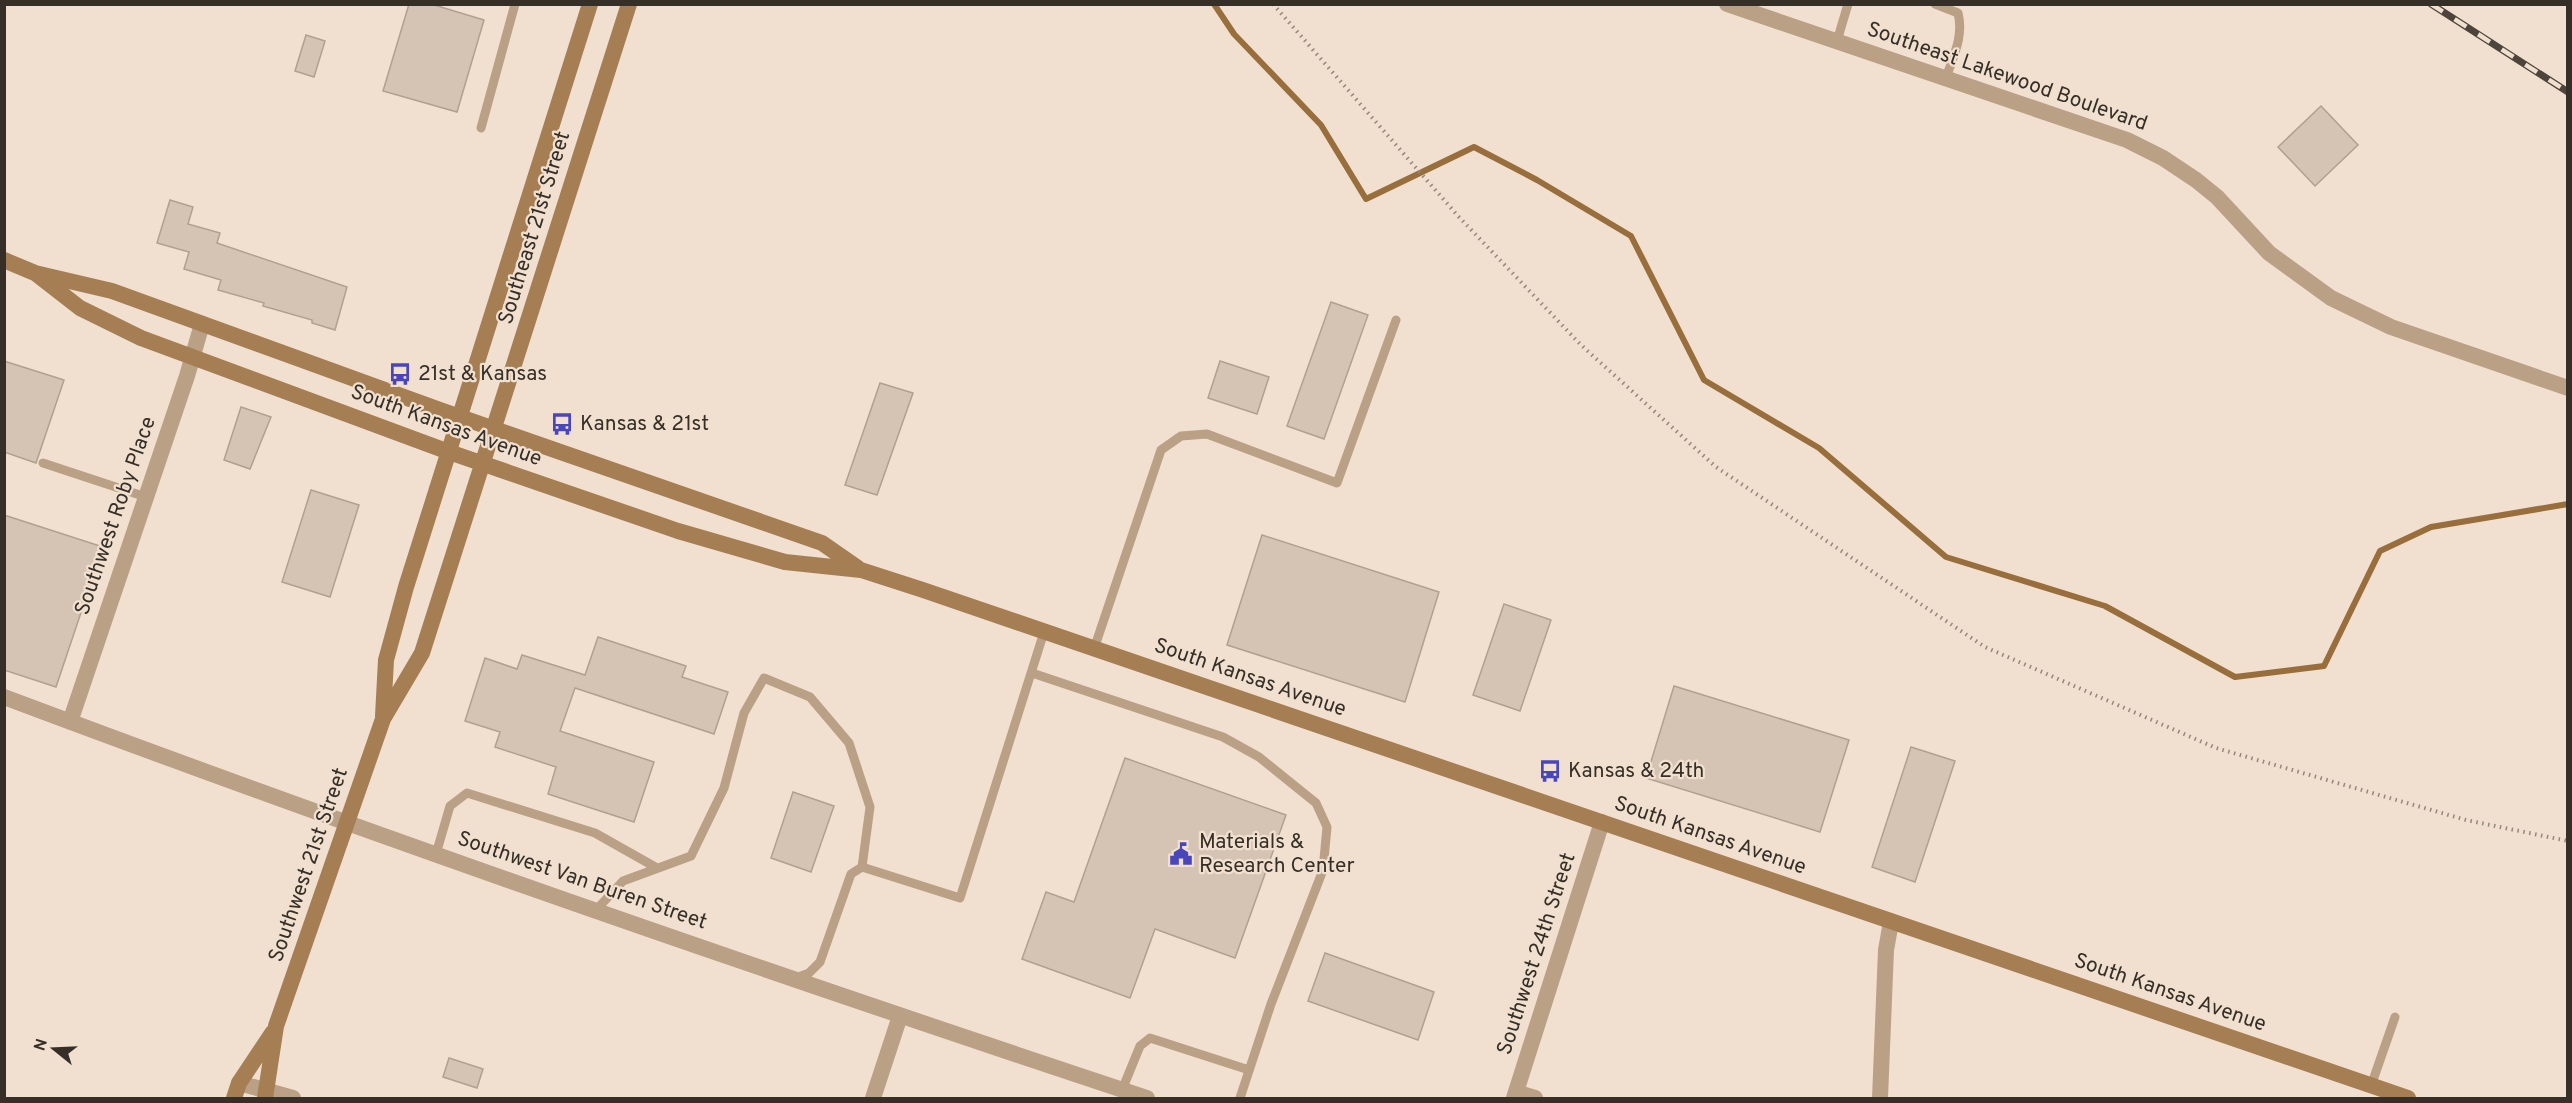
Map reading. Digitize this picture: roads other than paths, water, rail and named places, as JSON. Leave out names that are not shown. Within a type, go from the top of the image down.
[{"type":"main road","name":"Southeast 21st Street","points":[[449,452],[590,4]]},
{"type":"main road","name":"Southeast 21st Street","points":[[484,464],[629,4]]},
{"type":"main road","name":"South Kansas Avenue","points":[[4,260],[35,273],[112,291],[461,417],[822,543],[861,570]]},
{"type":"main road","name":"South Kansas Avenue","points":[[35,273],[80,309],[141,338],[449,452],[678,531],[785,562],[861,570],[2408,1098]]},
{"type":"main road","name":"Southwest 21st Street","points":[[383,719],[386,660],[449,452]]},
{"type":"main road","name":"Southwest 21st Street","points":[[266,1095],[276,1026],[383,719],[423,653],[484,464]]},
{"type":"main road","name":"Southwest 21st Street","points":[[237,1091],[276,1026]]},
{"type":"street","name":"Southeast Lakewood Boulevard","points":[[1727,4],[2127,140],[2163,158],[2217,197],[2250,236],[2288,269],[2353,310],[2391,327],[2568,388]]},
{"type":"street","name":"Southwest Roby Place","points":[[70,722],[202,324]]},
{"type":"street","name":"Southwest Van Buren Street","points":[[4,697],[347,824],[900,1016],[1147,1098]]},
{"type":"street","name":"Southwest 24th Street","points":[[1515,1095],[1602,822]]},
{"type":"street","points":[[1880,1098],[1886,950],[1891,922]]},
{"type":"street","points":[[873,1098],[900,1016]]},
{"type":"street","points":[[237,1091],[293,1098]]},
{"type":"street","points":[[1515,1095],[1534,1098]]},
{"type":"lane","points":[[481,128],[515,4]]},
{"type":"lane","points":[[1837,41],[1848,4]]},
{"type":"lane","points":[[1935,4],[1958,13],[1961,23],[1960,36],[1946,78]]},
{"type":"lane","points":[[1094,649],[1161,450],[1181,436],[1207,434],[1336,483],[1396,320]]},
{"type":"lane","points":[[43,463],[146,497]]},
{"type":"lane","points":[[862,867],[960,898],[1044,632]]},
{"type":"lane","points":[[1032,673],[1223,737],[1259,756],[1316,803],[1328,827],[1323,870],[1271,1004],[1240,1098]]},
{"type":"lane","points":[[596,910],[623,881],[691,856],[724,788],[744,713],[764,678],[810,697],[849,743],[870,807],[862,867],[851,874],[820,962],[809,973],[794,979]]},
{"type":"lane","points":[[435,854],[450,806],[467,793],[595,832],[657,868]]},
{"type":"lane","points":[[2371,1086],[2395,1017]]},
{"type":"lane","points":[[1122,1090],[1140,1046],[1150,1038],[1249,1070]]},
{"type":"waterway","points":[[1214,4],[1234,34],[1321,125],[1366,199],[1474,147],[1537,180],[1631,236],[1704,380],[1819,448],[1946,557],[2105,606],[2235,677],[2324,666],[2380,551],[2431,527],[2568,504]]},
{"type":"railway","points":[[2431,4],[2568,92]]},
{"type":"place","name":"21st & Kansas","points":[[400,374]]},
{"type":"place","name":"Kansas & 21st","points":[[562,424]]},
{"type":"place","name":"Kansas & 24th","points":[[1550,771]]},
{"type":"place","name":"Materials & Research Center","points":[[1181,854]]}]
